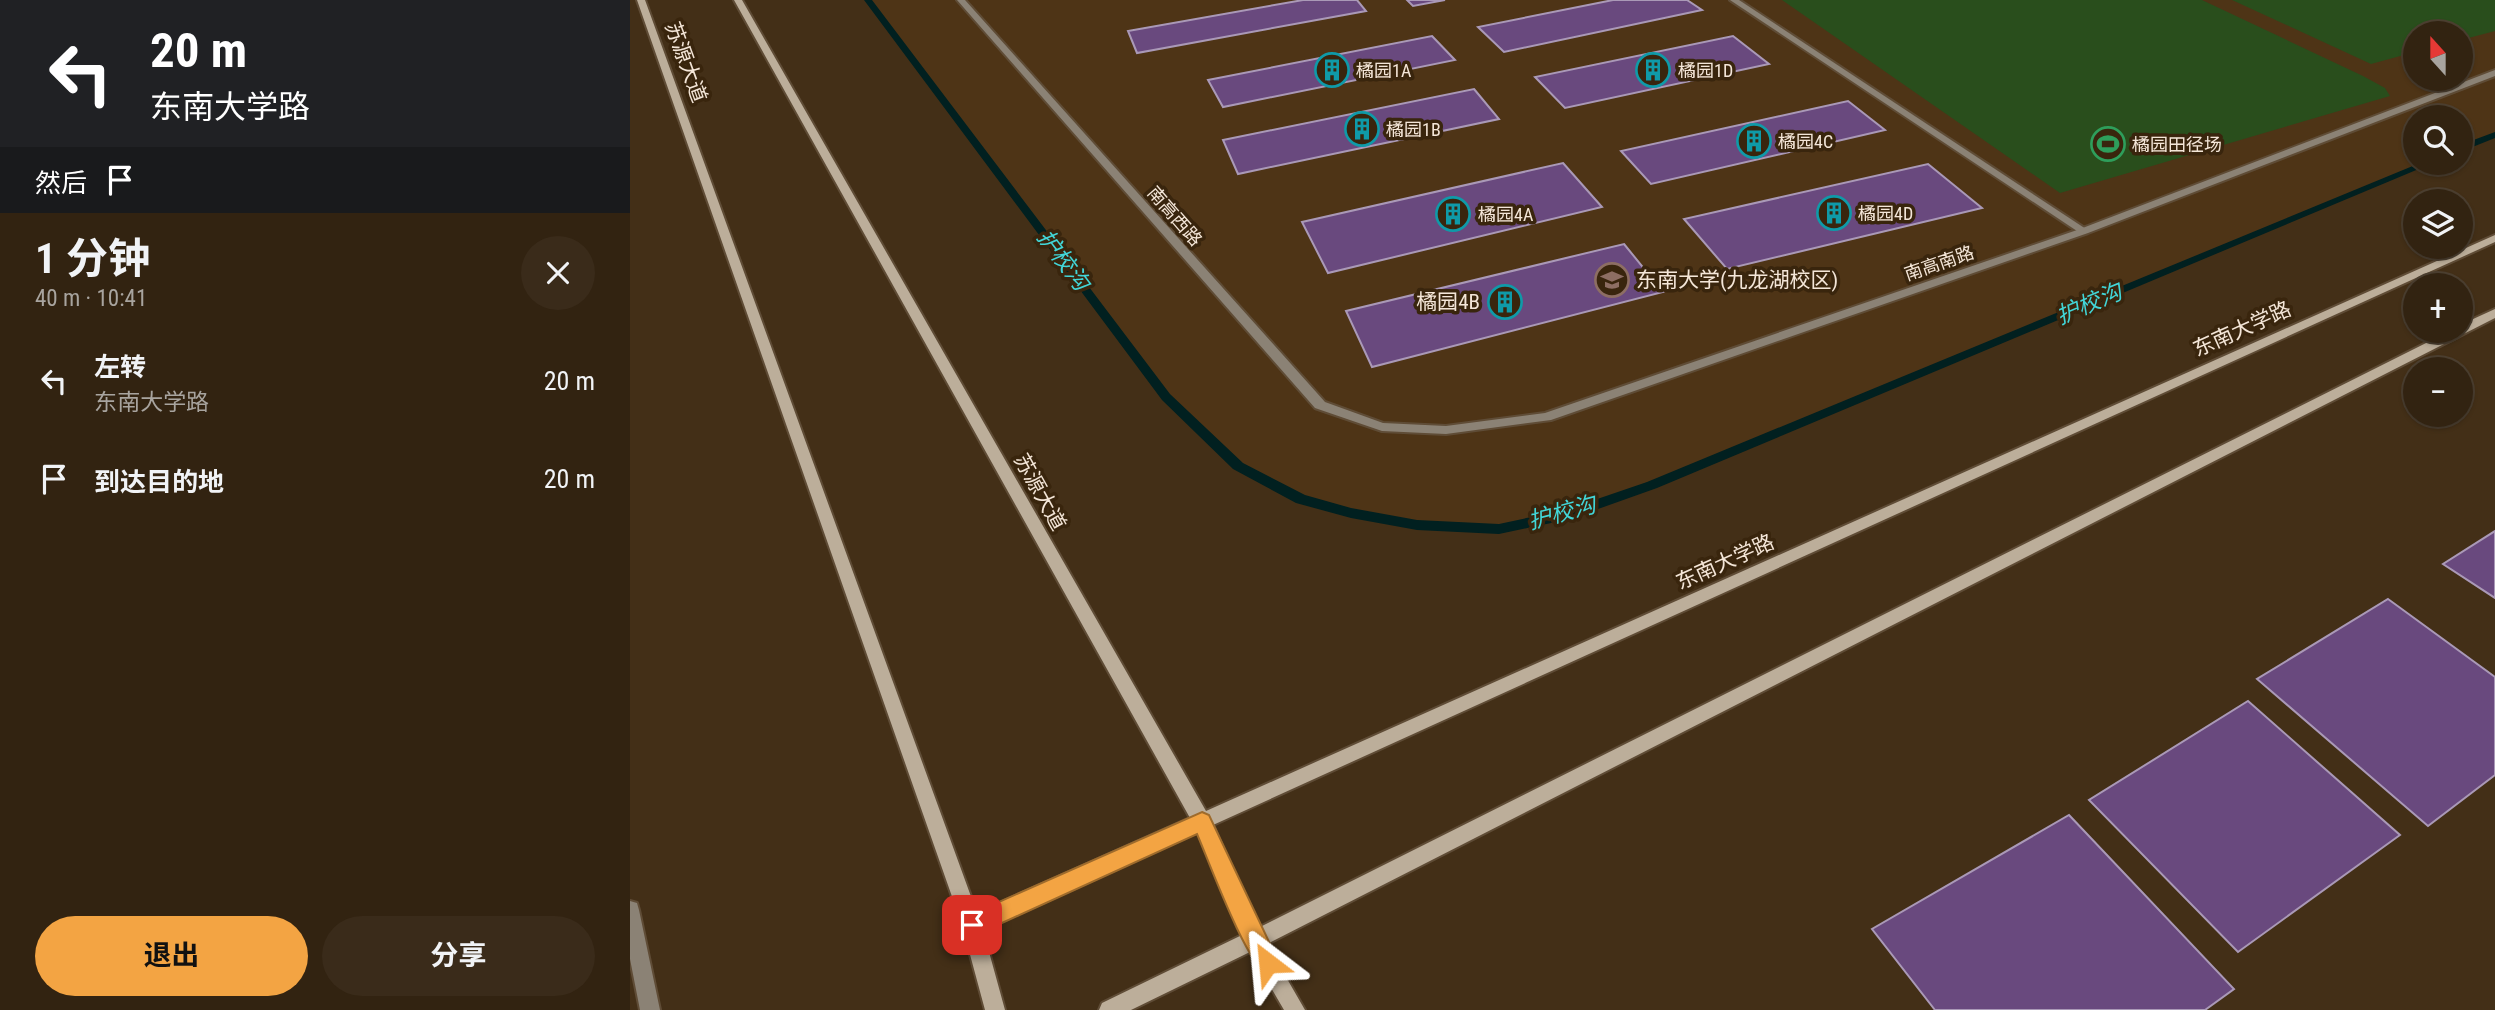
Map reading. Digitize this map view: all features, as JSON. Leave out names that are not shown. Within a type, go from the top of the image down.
[{"type":"main road","name":"苏源大道","points":[[641,0],[972,925],[995,1010]]},
{"type":"main road","name":"苏源大道","points":[[738,0],[1202,821],[1254,940],[1295,1010]]},
{"type":"main road","name":"东南大学路","points":[[972,925],[2495,238]]},
{"type":"main road","points":[[2473,324],[2495,313]]},
{"type":"main road","points":[[1109,1010],[1254,940],[2434,343]]},
{"type":"street","name":"南高西路","points":[[961,0],[1320,405],[1382,427]]},
{"type":"street","points":[[1734,0],[2084,231]]},
{"type":"street","name":"南高南路","points":[[1382,427],[1446,430],[1546,417],[2084,231],[2495,73]]},
{"type":"street","points":[[630,911],[650,1010]]},
{"type":"shaded area","name":"东南大学(九龙湖校区)","points":[[868,0],[2495,0],[2495,135],[2473,144],[2473,105],[2403,105],[2403,173],[1652,485],[1570,514],[1499,529],[1417,525],[1351,513],[1301,499],[1238,466],[1166,397]]},
{"type":"green space","name":"橘园田径场","points":[[1782,0],[2202,0],[2363,76],[2385,88],[2390,96],[2060,193]]},
{"type":"green space","points":[[2232,0],[2495,0],[2495,31],[2473,37],[2473,21],[2403,21],[2403,55],[2371,64]]},
{"type":"building","points":[[1303,0],[1357,0],[1366,11],[1137,53],[1128,31]]},
{"type":"building","points":[[1407,0],[1445,0],[1413,6]]},
{"type":"building","points":[[1613,0],[1687,0],[1702,10],[1504,52],[1478,27]]},
{"type":"building","name":"橘园1A","points":[[1432,36],[1455,60],[1223,107],[1208,80]]},
{"type":"building","name":"橘园1D","points":[[1733,36],[1769,64],[1565,108],[1535,77]]},
{"type":"building","name":"橘园1B","points":[[1474,89],[1499,119],[1238,174],[1223,140]]},
{"type":"building","name":"橘园4C","points":[[1848,101],[1885,130],[1651,184],[1621,151]]},
{"type":"building","name":"橘园4A","points":[[1563,163],[1602,207],[1328,273],[1302,222]]},
{"type":"building","name":"橘园4D","points":[[1928,164],[1982,208],[1727,269],[1684,219]]},
{"type":"building","name":"橘园4B","points":[[1624,244],[1663,292],[1372,367],[1346,311]]},
{"type":"building","points":[[2495,531],[2495,598],[2443,564]]},
{"type":"building","points":[[2388,599],[2495,677],[2495,775],[2428,826],[2257,679]]},
{"type":"building","points":[[2248,701],[2400,835],[2238,952],[2089,800]]},
{"type":"building","points":[[2069,815],[2234,989],[2205,1010],[1935,1010],[1872,929]]},
{"type":"waterway","name":"护校沟","points":[[868,0],[1166,397],[1238,466],[1301,499],[1351,513],[1417,525],[1499,529],[1570,514],[1652,485],[2403,173]]},
{"type":"waterway","name":"护校沟","points":[[2473,144],[2495,135]]},
{"type":"place","name":"橘园1A","points":[[1332,70]]},
{"type":"place","name":"橘园1D","points":[[1653,70]]},
{"type":"place","name":"橘园1B","points":[[1362,129]]},
{"type":"place","name":"橘园4C","points":[[1754,141]]},
{"type":"place","name":"橘园田径场","points":[[2108,144]]},
{"type":"place","name":"橘园4D","points":[[1834,213]]},
{"type":"place","name":"橘园4A","points":[[1453,214]]},
{"type":"place","name":"东南大学(九龙湖校区)","points":[[1612,280]]},
{"type":"place","name":"橘园4B","points":[[1505,302]]},
{"type":"route","points":[[972,925],[1202,821],[1254,940],[1268,963]]}]
